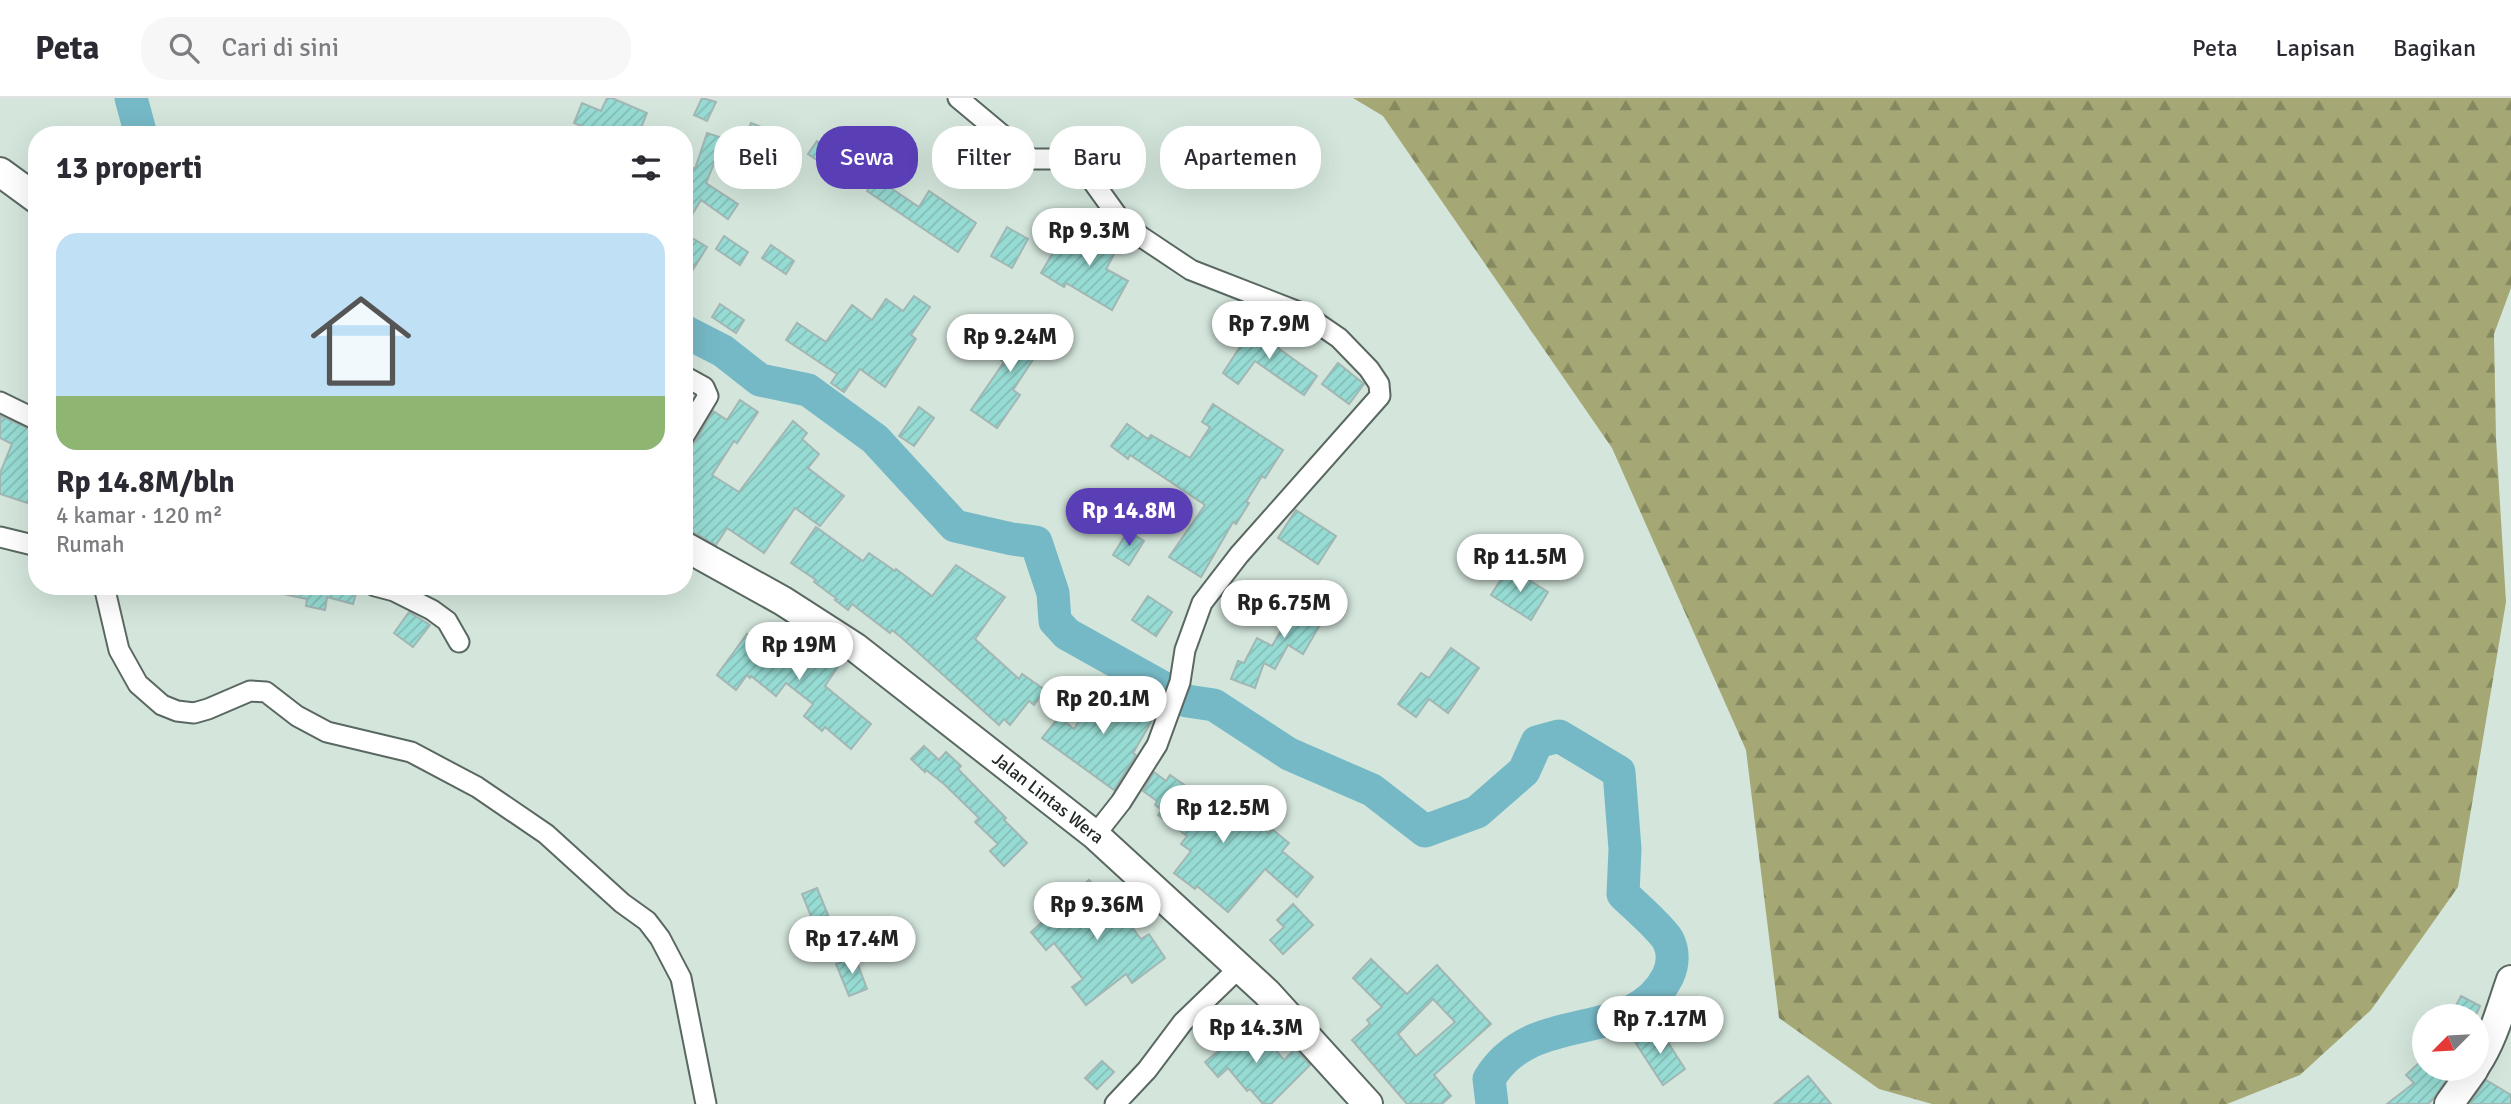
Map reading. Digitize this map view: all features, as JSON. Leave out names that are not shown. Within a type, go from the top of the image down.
[{"type":"main road","points":[[0,172],[28,192]]},
{"type":"main road","name":"Jalan Lintas Wera","points":[[693,551],[783,601],[856,648],[1095,835],[1240,967],[1368,1104]]},
{"type":"main road","points":[[2489,1040],[2511,980]]},
{"type":"main road","points":[[2449,1104],[2464,1082]]},
{"type":"street","points":[[958,98],[1031,159],[1055,159],[1083,168],[1119,218],[1140,236],[1191,270],[1304,314],[1339,338],[1369,369],[1379,384],[1380,396],[1239,555],[1202,603],[1185,650],[1180,682],[1157,746],[1121,803],[1095,835]]},
{"type":"street","points":[[693,381],[704,387],[708,396],[693,421]]},
{"type":"street","points":[[0,402],[28,416]]},
{"type":"street","points":[[0,537],[28,544]]},
{"type":"street","points":[[106,595],[119,650],[138,684],[162,705],[177,711],[194,713],[250,691],[266,692],[297,716],[327,732],[411,752],[477,787],[546,834],[622,903],[647,921],[660,938],[681,978],[706,1104]]},
{"type":"street","points":[[402,595],[447,621],[459,642]]},
{"type":"street","points":[[1115,1104],[1147,1070],[1183,1023],[1240,967]]},
{"type":"green space","points":[[1353,98],[2511,98],[2511,288],[2494,334],[2496,438],[2506,602],[2458,887],[2371,1010],[2300,1075],[2227,1104],[1932,1104],[1879,1089],[1779,1018],[1746,750],[1612,448],[1383,116]]},
{"type":"building","points":[[607,98],[612,98],[647,113],[642,126],[581,126],[574,123],[582,103],[601,111]]},
{"type":"building","points":[[702,98],[716,102],[707,121],[694,115]]},
{"type":"building","points":[[707,133],[714,135],[714,163],[706,183],[738,204],[728,219],[701,200],[693,213],[693,168],[695,169]]},
{"type":"building","points":[[816,142],[816,159],[808,154]]},
{"type":"building","points":[[892,189],[919,207],[929,191],[976,223],[958,252],[867,191]]},
{"type":"building","points":[[1105,222],[1123,238],[1106,269],[1128,281],[1112,310],[1066,283],[1064,287],[1041,273],[1061,239],[1087,255]]},
{"type":"building","points":[[1007,227],[1028,239],[1012,268],[991,256]]},
{"type":"building","points":[[724,236],[748,252],[740,265],[716,249]]},
{"type":"building","points":[[693,238],[707,247],[693,270]]},
{"type":"building","points":[[771,245],[794,261],[786,274],[762,258]]},
{"type":"building","points":[[914,296],[930,307],[911,335],[916,339],[885,387],[860,369],[844,392],[831,383],[837,374],[786,340],[797,323],[826,342],[852,305],[872,320],[886,299],[903,311]]},
{"type":"building","points":[[720,304],[744,320],[736,333],[712,317]]},
{"type":"building","points":[[1019,322],[1051,343],[1043,355],[1038,352],[1013,390],[1020,395],[997,428],[971,410],[1004,362],[997,357]]},
{"type":"building","points":[[1255,324],[1281,342],[1278,348],[1317,376],[1304,395],[1255,361],[1238,384],[1223,373]]},
{"type":"building","points":[[1338,363],[1364,384],[1349,404],[1322,384]]},
{"type":"building","points":[[740,400],[758,412],[737,443],[734,441],[712,475],[739,492],[793,421],[807,433],[802,439],[819,454],[808,468],[844,496],[820,526],[795,508],[764,553],[727,528],[716,545],[693,532],[693,444],[713,411],[727,420]]},
{"type":"building","points":[[1213,404],[1283,450],[1265,478],[1262,476],[1246,502],[1249,503],[1236,524],[1233,522],[1201,577],[1169,557],[1205,505],[1130,455],[1128,459],[1111,446],[1127,424],[1148,439],[1151,435],[1190,458],[1210,427],[1202,422]]},
{"type":"building","points":[[919,407],[934,418],[914,446],[899,436]]},
{"type":"building","points":[[0,416],[28,428],[28,503],[0,494],[0,473],[12,444],[0,438]]},
{"type":"building","points":[[1296,510],[1336,536],[1318,564],[1278,538]]},
{"type":"building","points":[[816,527],[863,561],[869,553],[932,596],[956,565],[1005,597],[975,639],[1019,679],[1022,674],[1045,690],[1034,705],[1029,701],[1010,725],[1004,719],[999,725],[892,630],[890,633],[852,604],[848,610],[835,600],[837,599],[814,582],[816,580],[791,563]]},
{"type":"building","points":[[1128,531],[1144,541],[1129,565],[1113,555]]},
{"type":"building","points":[[1509,567],[1548,592],[1531,620],[1491,595]]},
{"type":"building","points":[[1304,591],[1331,606],[1303,654],[1288,645],[1275,669],[1264,663],[1255,688],[1231,679],[1238,661],[1244,663],[1257,638],[1272,646]]},
{"type":"building","points":[[288,595],[356,595],[353,604],[327,597],[325,610],[306,606],[307,599]]},
{"type":"building","points":[[1148,596],[1172,612],[1156,636],[1132,620]]},
{"type":"building","points":[[409,612],[430,625],[413,647],[394,633]]},
{"type":"building","points":[[800,632],[843,659],[825,686],[871,724],[851,749],[825,727],[822,731],[804,716],[813,704],[786,683],[776,696],[751,676],[750,678],[747,675],[736,690],[717,675],[747,634],[776,657],[778,654],[782,658]]},
{"type":"building","points":[[1451,648],[1479,668],[1448,713],[1429,699],[1416,717],[1398,704],[1421,673],[1429,678]]},
{"type":"building","points":[[1103,683],[1154,717],[1133,753],[1136,755],[1114,790],[1042,738],[1059,717],[1074,729]]},
{"type":"building","points":[[924,746],[939,760],[946,752],[961,766],[958,769],[1027,843],[1004,866],[990,851],[998,844],[975,822],[979,818],[944,784],[911,759]]},
{"type":"building","points":[[1154,772],[1166,781],[1170,775],[1210,803],[1213,799],[1243,821],[1247,816],[1268,833],[1272,829],[1289,843],[1282,851],[1313,877],[1297,897],[1265,869],[1228,912],[1197,886],[1195,889],[1174,873],[1191,851],[1181,844],[1187,836],[1158,815],[1162,810],[1155,805],[1157,801],[1143,791]]},
{"type":"building","points":[[1089,880],[1141,939],[1149,934],[1165,958],[1132,983],[1126,974],[1086,1005],[1072,987],[1083,979],[1054,943],[1046,950],[1031,932]]},
{"type":"building","points":[[817,888],[828,915],[813,921],[802,894]]},
{"type":"building","points":[[1293,904],[1313,925],[1283,954],[1270,940],[1284,927],[1277,920]]},
{"type":"building","points":[[828,922],[839,949],[824,955],[813,928]]},
{"type":"building","points":[[855,957],[867,989],[849,996],[836,964]]},
{"type":"building","points":[[1371,959],[1407,994],[1437,965],[1491,1024],[1434,1075],[1451,1096],[1442,1104],[1407,1104],[1352,1040],[1370,1024],[1367,1020],[1382,1007],[1353,978]],"holes":[[[1433,999],[1455,1022],[1416,1056],[1398,1034]]]},
{"type":"building","points":[[2461,996],[2476,1004],[2457,1004]]},
{"type":"building","points":[[1233,1021],[1257,1049],[1267,1040],[1284,1060],[1295,1049],[1310,1065],[1271,1104],[1263,1104],[1250,1089],[1247,1091],[1228,1068],[1218,1077],[1205,1062],[1224,1046],[1215,1036]]},
{"type":"building","points":[[1658,1027],[1685,1069],[1663,1085],[1635,1042]]},
{"type":"building","points":[[1102,1061],[1114,1072],[1097,1089],[1085,1078]]},
{"type":"building","points":[[2412,1069],[2412,1081],[2406,1075]]},
{"type":"building","points":[[1808,1076],[1831,1104],[1774,1104]]},
{"type":"building","points":[[2488,1081],[2511,1095],[2511,1104],[2469,1104],[2485,1082]]},
{"type":"building","points":[[2445,1082],[2428,1104],[2387,1104],[2414,1083]]},
{"type":"waterway","points":[[131,98],[139,126]]},
{"type":"waterway","points":[[693,336],[723,351],[760,380],[808,390],[875,439],[955,526],[1036,542],[1053,593],[1055,621],[1067,634],[1187,701],[1214,705],[1289,754],[1372,790],[1425,831],[1477,812],[1524,771],[1537,742],[1559,736],[1619,772],[1625,849],[1623,894],[1668,940],[1672,954],[1670,972],[1657,993],[1626,1014],[1550,1034],[1513,1052],[1502,1061],[1489,1079],[1492,1104]]}]
